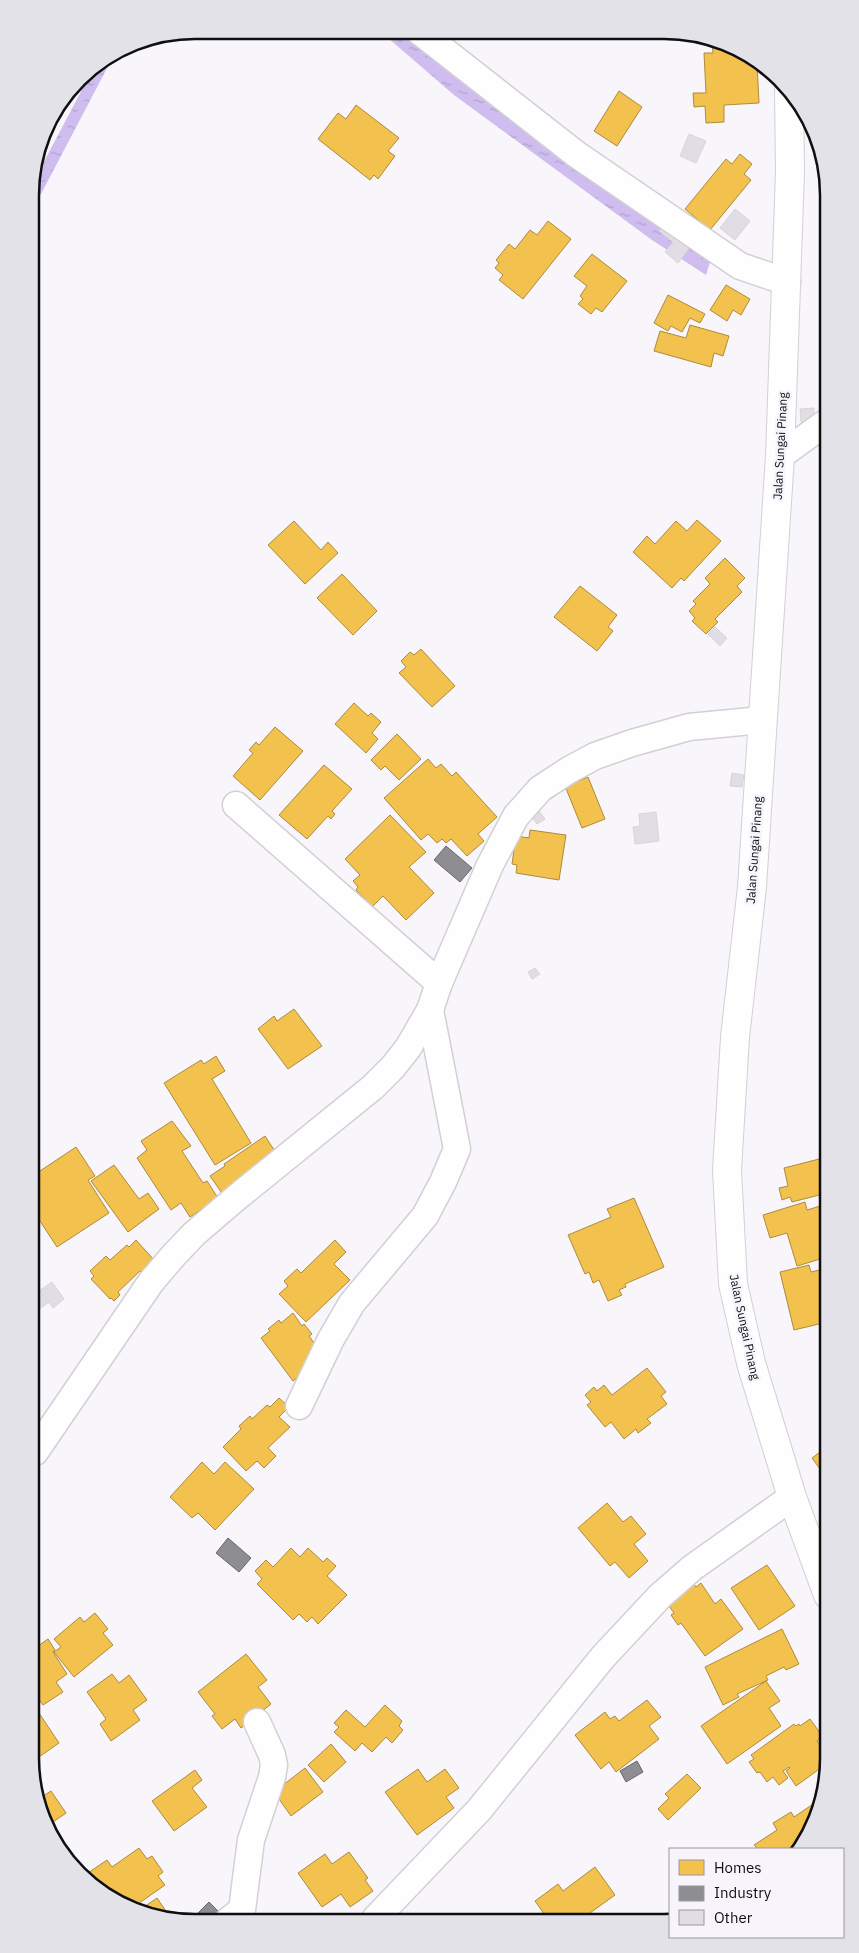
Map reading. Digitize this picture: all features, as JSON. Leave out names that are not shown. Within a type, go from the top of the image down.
[{"type":"street","points":[[429,39],[576,154],[740,266],[786,282]]},
{"type":"street","name":"Jalan Sungai Pinang","points":[[789,102],[790,172],[780,456],[752,887],[735,1037],[727,1170],[734,1284],[751,1363],[792,1497],[820,1573]]},
{"type":"street","points":[[780,456],[820,427]]},
{"type":"street","points":[[39,1445],[150,1282],[174,1255],[194,1234],[229,1204],[380,1081],[408,1048],[430,1010],[439,983],[490,865],[516,816],[540,788],[595,756],[632,743],[688,728],[762,720]]},
{"type":"street","points":[[236,805],[439,983]]},
{"type":"street","points":[[299,1406],[331,1338],[352,1303],[425,1216],[443,1182],[457,1149],[430,1010]]},
{"type":"street","points":[[379,1914],[479,1810],[603,1657],[660,1596],[692,1568],[792,1497]]},
{"type":"street","points":[[243,1914],[251,1840],[272,1777],[274,1765],[272,1755],[257,1722]]},
{"type":"water","points":[[389,39],[410,39],[462,80],[711,259],[706,275],[652,240],[454,95]]},
{"type":"water","points":[[109,64],[39,198],[42,165],[84,86]]},
{"type":"building: Homes","points":[[712,47],[733,55],[757,70],[759,103],[724,105],[724,122],[706,123],[705,106],[694,107],[693,93],[706,93],[704,53],[713,53]]},
{"type":"building: Homes","points":[[619,91],[642,107],[617,146],[594,131]]},
{"type":"building: Homes","points":[[356,105],[399,138],[388,151],[395,156],[378,179],[374,175],[370,180],[318,139],[338,113],[346,119]]},
{"type":"building: Homes","points":[[740,154],[752,164],[744,174],[751,180],[710,230],[685,209],[726,159],[732,164]]},
{"type":"building: Homes","points":[[548,221],[571,239],[523,299],[499,280],[503,275],[495,268],[499,263],[496,260],[509,244],[515,249],[530,230],[537,235]]},
{"type":"building: Homes","points":[[592,254],[627,281],[602,312],[596,308],[591,314],[578,304],[583,299],[580,296],[587,286],[574,276]]},
{"type":"building: Homes","points":[[726,285],[750,299],[741,315],[733,310],[727,321],[710,310]]},
{"type":"building: Homes","points":[[668,295],[705,314],[700,323],[690,318],[682,332],[671,326],[668,331],[654,323]]},
{"type":"building: Homes","points":[[690,325],[729,336],[723,356],[714,353],[711,367],[654,351],[660,331],[686,338]]},
{"type":"building: Homes","points":[[697,520],[721,541],[684,581],[681,578],[672,588],[633,552],[647,536],[655,544],[676,521],[687,531]]},
{"type":"building: Homes","points":[[294,521],[321,550],[328,542],[338,553],[305,584],[268,545]]},
{"type":"building: Homes","points":[[725,558],[745,578],[737,586],[742,592],[715,619],[718,622],[706,634],[692,621],[695,618],[689,611],[696,604],[693,601],[710,584],[705,578]]},
{"type":"building: Homes","points":[[342,574],[377,611],[353,635],[317,598]]},
{"type":"building: Homes","points":[[580,586],[617,615],[608,627],[613,631],[597,651],[554,617]]},
{"type":"building: Homes","points":[[421,649],[455,686],[432,707],[399,673],[406,667],[401,661],[410,652],[414,655]]},
{"type":"building: Homes","points":[[354,703],[368,716],[371,713],[381,722],[372,733],[378,739],[366,753],[335,724]]},
{"type":"building: Homes","points":[[275,727],[303,751],[260,800],[233,776],[253,753],[249,750],[256,742],[259,745]]},
{"type":"building: Homes","points":[[397,734],[421,759],[399,780],[385,766],[381,770],[371,760]]},
{"type":"building: Homes","points":[[428,759],[436,768],[441,764],[452,776],[456,772],[497,817],[478,834],[484,841],[467,856],[451,839],[446,843],[442,839],[437,843],[428,834],[421,840],[384,798]]},
{"type":"building: Homes","points":[[324,765],[352,789],[332,811],[335,814],[331,819],[328,816],[307,839],[279,815]]},
{"type":"building: Homes","points":[[588,777],[605,819],[582,828],[565,786]]},
{"type":"building: Homes","points":[[390,815],[426,852],[409,867],[434,893],[406,920],[383,896],[372,907],[356,890],[358,887],[353,881],[360,875],[345,859]]},
{"type":"building: Homes","points":[[530,830],[566,835],[559,880],[516,873],[517,865],[512,864],[516,836],[529,838]]},
{"type":"building: Homes","points":[[294,1009],[322,1046],[288,1069],[258,1029],[274,1016],[277,1021]]},
{"type":"building: Homes","points":[[216,1056],[225,1071],[212,1079],[251,1143],[215,1165],[164,1083],[201,1060],[204,1064]]},
{"type":"building: Homes","points":[[172,1121],[191,1146],[182,1151],[203,1183],[207,1181],[218,1198],[190,1217],[181,1203],[171,1210],[137,1158],[147,1150],[141,1141]]},
{"type":"building: Homes","points":[[265,1136],[280,1159],[224,1196],[210,1176]]},
{"type":"building: Homes","points":[[76,1147],[95,1176],[88,1180],[109,1213],[57,1247],[39,1220],[39,1172]]},
{"type":"building: Homes","points":[[820,1159],[820,1195],[792,1202],[790,1197],[782,1200],[779,1188],[788,1186],[784,1168]]},
{"type":"building: Homes","points":[[114,1165],[139,1199],[148,1193],[159,1209],[128,1232],[91,1181]]},
{"type":"building: Homes","points":[[634,1198],[664,1267],[625,1284],[626,1287],[619,1290],[622,1295],[608,1301],[599,1280],[593,1283],[589,1272],[585,1274],[568,1235],[611,1217],[607,1209]]},
{"type":"building: Homes","points":[[805,1202],[807,1210],[820,1206],[820,1259],[797,1266],[787,1233],[770,1238],[763,1215]]},
{"type":"building: Homes","points":[[136,1240],[155,1261],[141,1273],[140,1271],[118,1292],[120,1295],[114,1301],[91,1279],[94,1276],[90,1271],[106,1256],[110,1260],[127,1245],[129,1247]]},
{"type":"building: Homes","points":[[335,1240],[346,1252],[334,1264],[350,1280],[306,1322],[279,1294],[288,1286],[284,1281],[297,1269],[301,1273]]},
{"type":"building: Homes","points":[[809,1265],[811,1272],[820,1270],[820,1324],[794,1330],[780,1272]]},
{"type":"building: Homes","points":[[293,1313],[302,1326],[304,1324],[312,1334],[309,1336],[320,1351],[314,1365],[293,1381],[261,1338],[279,1320],[281,1323]]},
{"type":"building: Homes","points":[[647,1368],[666,1392],[661,1396],[667,1404],[647,1419],[651,1423],[638,1433],[636,1429],[624,1439],[611,1422],[605,1427],[587,1405],[591,1402],[585,1395],[594,1387],[597,1391],[604,1385],[612,1395]]},
{"type":"building: Homes","points":[[279,1398],[289,1407],[279,1417],[290,1427],[268,1448],[276,1456],[264,1468],[257,1461],[246,1471],[223,1447],[241,1429],[239,1426],[250,1416],[252,1419],[267,1405],[270,1407]]},
{"type":"building: Homes","points":[[820,1452],[820,1469],[812,1458]]},
{"type":"building: Homes","points":[[202,1462],[214,1474],[225,1462],[254,1489],[215,1530],[198,1513],[192,1518],[170,1497]]},
{"type":"building: Homes","points":[[607,1503],[623,1522],[631,1516],[646,1534],[634,1544],[648,1561],[629,1578],[615,1562],[610,1566],[578,1528]]},
{"type":"building: Homes","points":[[291,1548],[300,1557],[308,1548],[323,1562],[327,1558],[336,1566],[327,1576],[347,1595],[318,1624],[312,1617],[307,1622],[299,1614],[293,1620],[257,1584],[262,1579],[255,1571],[266,1560],[273,1567]]},
{"type":"building: Homes","points":[[767,1565],[795,1606],[759,1630],[731,1588]]},
{"type":"building: Homes","points":[[693,1583],[696,1587],[701,1583],[715,1604],[721,1599],[743,1629],[705,1656],[681,1623],[678,1625],[671,1615],[674,1613],[666,1602]]},
{"type":"building: Homes","points":[[95,1613],[108,1629],[103,1633],[113,1645],[74,1677],[54,1652],[61,1647],[54,1639],[80,1617],[84,1622]]},
{"type":"building: Homes","points":[[782,1629],[799,1664],[786,1670],[784,1667],[766,1676],[768,1680],[737,1694],[739,1697],[723,1705],[705,1667]]},
{"type":"building: Homes","points":[[48,1639],[55,1650],[53,1652],[67,1674],[56,1682],[63,1692],[43,1705],[39,1700],[39,1645]]},
{"type":"building: Homes","points":[[246,1654],[267,1680],[258,1687],[271,1704],[241,1728],[235,1719],[222,1729],[212,1716],[215,1714],[198,1692]]},
{"type":"building: Homes","points":[[112,1674],[119,1683],[129,1675],[147,1700],[133,1710],[140,1720],[111,1741],[100,1724],[106,1719],[87,1692]]},
{"type":"building: Homes","points":[[766,1681],[780,1701],[769,1708],[781,1726],[727,1764],[701,1726]]},
{"type":"building: Homes","points":[[647,1700],[661,1717],[649,1726],[659,1739],[616,1772],[609,1762],[601,1769],[575,1735],[605,1712],[610,1719],[615,1716],[619,1721]]},
{"type":"building: Homes","points":[[385,1705],[402,1721],[399,1726],[403,1730],[392,1743],[386,1737],[372,1752],[362,1743],[355,1751],[334,1732],[339,1727],[334,1723],[346,1710],[365,1727]]},
{"type":"building: Homes","points":[[39,1713],[59,1743],[39,1757]]},
{"type":"building: Homes","points":[[810,1719],[820,1733],[820,1739],[817,1741],[820,1745],[820,1769],[796,1786],[786,1771],[789,1767],[783,1771],[788,1778],[779,1785],[773,1777],[767,1782],[749,1762],[754,1759],[751,1755],[794,1724],[796,1726],[799,1724],[800,1726]]},
{"type":"building: Homes","points":[[331,1744],[346,1762],[324,1782],[308,1765]]},
{"type":"building: Homes","points":[[305,1768],[323,1792],[291,1816],[274,1792]]},
{"type":"building: Homes","points":[[418,1769],[427,1782],[445,1769],[459,1788],[446,1797],[454,1808],[417,1835],[385,1792]]},
{"type":"building: Homes","points":[[195,1770],[202,1780],[192,1788],[207,1807],[174,1831],[152,1801]]},
{"type":"building: Homes","points":[[687,1774],[701,1788],[668,1820],[658,1809],[669,1798],[665,1794]]},
{"type":"building: Homes","points":[[51,1791],[66,1813],[53,1822],[44,1796]]},
{"type":"building: Homes","points":[[813,1804],[804,1827],[792,1848],[757,1848],[754,1845],[777,1830],[773,1823],[791,1812],[794,1817]]},
{"type":"building: Homes","points":[[139,1848],[147,1859],[152,1856],[163,1872],[158,1876],[165,1885],[139,1903],[117,1893],[89,1872],[107,1860],[112,1867]]},
{"type":"building: Homes","points":[[349,1852],[368,1878],[365,1880],[373,1891],[350,1907],[341,1894],[322,1907],[298,1873],[325,1854],[332,1864]]},
{"type":"building: Homes","points":[[595,1867],[615,1895],[589,1914],[544,1914],[535,1901],[558,1884],[563,1891]]},
{"type":"building: Homes","points":[[157,1898],[166,1911],[165,1911],[145,1906]]},
{"type":"building: Industry","points":[[446,846],[472,868],[460,882],[434,860]]},
{"type":"building: Industry","points":[[228,1538],[251,1558],[239,1572],[216,1553]]},
{"type":"building: Industry","points":[[637,1761],[643,1772],[626,1782],[620,1771]]},
{"type":"building: Industry","points":[[209,1902],[221,1914],[197,1914]]},
{"type":"building: Other","points":[[689,134],[706,141],[696,163],[680,156]]},
{"type":"building: Other","points":[[735,209],[750,221],[735,240],[720,228]]},
{"type":"building: Other","points":[[666,222],[693,243],[678,263],[665,252],[673,242],[659,231]]},
{"type":"building: Other","points":[[814,408],[814,421],[801,422],[800,409]]},
{"type":"building: Other","points":[[715,627],[727,638],[720,646],[708,634]]},
{"type":"building: Other","points":[[732,773],[744,775],[742,787],[730,786]]},
{"type":"building: Other","points":[[539,811],[545,819],[537,824],[531,816]]},
{"type":"building: Other","points":[[656,812],[659,841],[635,844],[633,827],[640,826],[639,814]]},
{"type":"building: Other","points":[[535,968],[540,974],[532,979],[528,972]]},
{"type":"building: Other","points":[[52,1282],[64,1299],[53,1308],[49,1302],[39,1309],[39,1297],[42,1295],[39,1291]]}]
